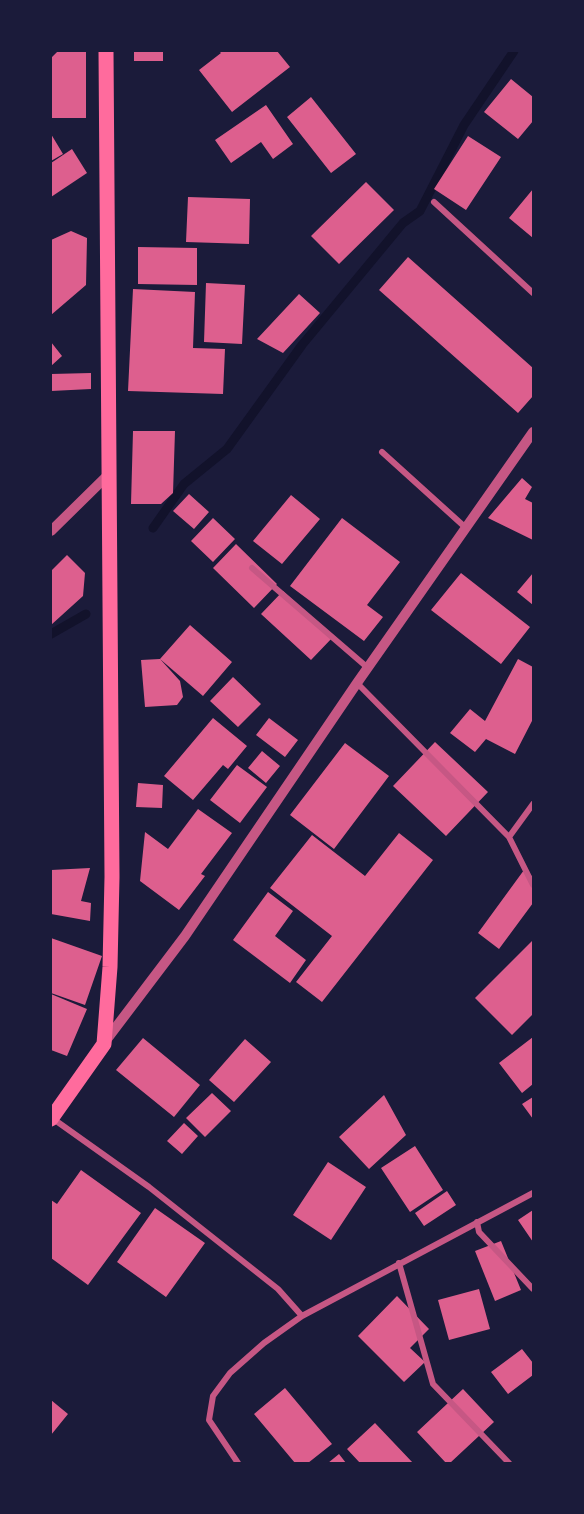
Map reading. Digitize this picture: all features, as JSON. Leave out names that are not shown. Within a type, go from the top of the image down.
[{"type":"main road","points":[[52,1119],[104,1044],[112,877],[106,51]]},
{"type":"street","points":[[434,202],[533,293]]},
{"type":"street","points":[[104,1044],[157,970],[185,936],[357,683],[533,432]]},
{"type":"street","points":[[382,452],[466,528]]},
{"type":"street","points":[[51,531],[109,474]]},
{"type":"street","points":[[252,568],[368,668]]},
{"type":"street","points":[[357,683],[509,837],[533,885]]},
{"type":"street","points":[[509,837],[533,804]]},
{"type":"street","points":[[52,1119],[149,1187],[278,1289],[302,1316]]},
{"type":"street","points":[[238,1463],[209,1420],[213,1396],[230,1373],[264,1342],[302,1316],[533,1193]]},
{"type":"street","points":[[477,1222],[479,1232],[533,1289]]},
{"type":"street","points":[[399,1263],[433,1383],[509,1463]]},
{"type":"building","points":[[58,51],[86,51],[86,118],[51,118],[51,58]]},
{"type":"building","points":[[134,51],[163,51],[163,61],[134,61]]},
{"type":"building","points":[[219,51],[277,51],[290,67],[232,112],[199,70],[221,53]]},
{"type":"building","points":[[511,79],[533,97],[533,121],[518,139],[484,112]]},
{"type":"building","points":[[311,97],[356,154],[331,173],[287,117]]},
{"type":"building","points":[[266,105],[293,144],[273,159],[261,142],[231,163],[215,140]]},
{"type":"building","points":[[51,134],[63,154],[51,161]]},
{"type":"building","points":[[468,136],[501,157],[466,210],[434,189]]},
{"type":"building","points":[[72,149],[87,173],[51,197],[51,163]]},
{"type":"building","points":[[366,182],[394,210],[339,264],[311,236]]},
{"type":"building","points":[[533,189],[533,238],[509,218]]},
{"type":"building","points":[[188,197],[250,199],[249,244],[186,242]]},
{"type":"building","points":[[71,231],[87,238],[86,285],[51,315],[51,240]]},
{"type":"building","points":[[138,247],[197,248],[197,285],[138,284]]},
{"type":"building","points":[[408,257],[533,368],[533,396],[518,413],[379,290]]},
{"type":"building","points":[[206,283],[245,285],[242,344],[204,342]]},
{"type":"building","points":[[133,289],[195,292],[193,348],[225,349],[223,394],[128,391]]},
{"type":"building","points":[[299,294],[320,313],[283,353],[257,339]]},
{"type":"building","points":[[51,342],[62,356],[51,366]]},
{"type":"building","points":[[91,373],[91,389],[51,391],[51,374]]},
{"type":"building","points":[[133,431],[175,431],[173,493],[161,504],[131,504]]},
{"type":"building","points":[[522,478],[532,487],[525,499],[533,503],[533,540],[488,518]]},
{"type":"building","points":[[189,494],[209,512],[194,529],[173,511]]},
{"type":"building","points":[[291,495],[320,519],[282,564],[253,541]]},
{"type":"building","points":[[213,518],[235,539],[213,562],[191,541]]},
{"type":"building","points":[[342,518],[400,562],[367,605],[383,617],[364,641],[290,586]]},
{"type":"building","points":[[236,544],[277,584],[254,608],[213,568]]},
{"type":"building","points":[[67,555],[85,573],[83,596],[51,625],[51,571]]},
{"type":"building","points":[[461,573],[530,627],[501,664],[431,610]]},
{"type":"building","points":[[533,573],[533,605],[517,592]]},
{"type":"building","points":[[283,591],[333,637],[311,660],[261,614]]},
{"type":"building","points":[[190,625],[232,662],[203,696],[160,659]]},
{"type":"building","points":[[160,659],[180,681],[183,697],[177,705],[145,707],[141,660]]},
{"type":"building","points":[[518,659],[533,667],[533,719],[515,754],[486,739],[475,752],[450,733],[470,709],[485,721]]},
{"type":"building","points":[[233,677],[261,704],[238,727],[210,701]]},
{"type":"building","points":[[213,718],[247,746],[228,769],[223,765],[193,800],[164,776]]},
{"type":"building","points":[[269,718],[298,740],[285,757],[256,735]]},
{"type":"building","points":[[435,742],[488,792],[446,836],[393,786]]},
{"type":"building","points":[[345,743],[389,776],[334,849],[290,815]]},
{"type":"building","points":[[262,751],[280,766],[266,783],[248,768]]},
{"type":"building","points":[[237,765],[267,787],[240,823],[210,800]]},
{"type":"building","points":[[138,783],[163,785],[162,808],[136,807]]},
{"type":"building","points":[[198,809],[232,833],[201,874],[205,876],[179,910],[140,881],[145,832],[168,849]]},
{"type":"building","points":[[399,833],[433,860],[322,1002],[296,982],[332,936],[270,888],[312,835],[365,876]]},
{"type":"building","points":[[90,868],[81,901],[91,903],[90,921],[51,914],[51,870]]},
{"type":"building","points":[[524,870],[533,877],[533,903],[499,949],[478,933]]},
{"type":"building","points":[[268,892],[293,911],[275,936],[306,960],[290,983],[233,940]]},
{"type":"building","points":[[51,938],[102,956],[85,1005],[51,993]]},
{"type":"building","points":[[533,940],[533,1014],[512,1035],[475,998]]},
{"type":"building","points":[[51,994],[87,1009],[67,1056],[51,1050]]},
{"type":"building","points":[[533,1037],[533,1084],[522,1093],[499,1063]]},
{"type":"building","points":[[143,1038],[200,1085],[174,1117],[116,1070]]},
{"type":"building","points":[[245,1039],[271,1062],[234,1102],[209,1080]]},
{"type":"building","points":[[212,1093],[231,1111],[205,1137],[186,1118]]},
{"type":"building","points":[[384,1095],[406,1135],[369,1169],[339,1137]]},
{"type":"building","points":[[533,1097],[533,1119],[522,1104]]},
{"type":"building","points":[[184,1123],[198,1136],[182,1154],[167,1141]]},
{"type":"building","points":[[415,1146],[443,1190],[410,1212],[381,1168]]},
{"type":"building","points":[[328,1162],[366,1187],[331,1240],[293,1215]]},
{"type":"building","points":[[81,1170],[141,1213],[88,1285],[51,1258],[51,1200],[57,1204]]},
{"type":"building","points":[[447,1191],[456,1205],[424,1226],[415,1213]]},
{"type":"building","points":[[155,1208],[205,1243],[166,1297],[117,1262]]},
{"type":"building","points":[[533,1210],[533,1242],[518,1220]]},
{"type":"building","points":[[501,1241],[521,1290],[495,1301],[475,1251]]},
{"type":"building","points":[[479,1289],[490,1329],[449,1340],[438,1300]]},
{"type":"building","points":[[397,1296],[429,1329],[410,1348],[425,1362],[404,1382],[358,1336]]},
{"type":"building","points":[[522,1349],[533,1363],[533,1375],[508,1394],[491,1372]]},
{"type":"building","points":[[285,1388],[332,1444],[308,1463],[295,1463],[254,1414]]},
{"type":"building","points":[[463,1389],[494,1422],[450,1463],[446,1463],[417,1432]]},
{"type":"building","points":[[51,1400],[68,1414],[51,1435]]},
{"type":"building","points":[[375,1423],[413,1463],[360,1463],[347,1449]]},
{"type":"building","points":[[339,1454],[346,1463],[328,1463]]},
{"type":"waterway","points":[[153,528],[184,484],[227,449],[302,345],[403,223],[420,211],[464,125],[514,51]]},
{"type":"waterway","points":[[51,634],[86,614]]}]
